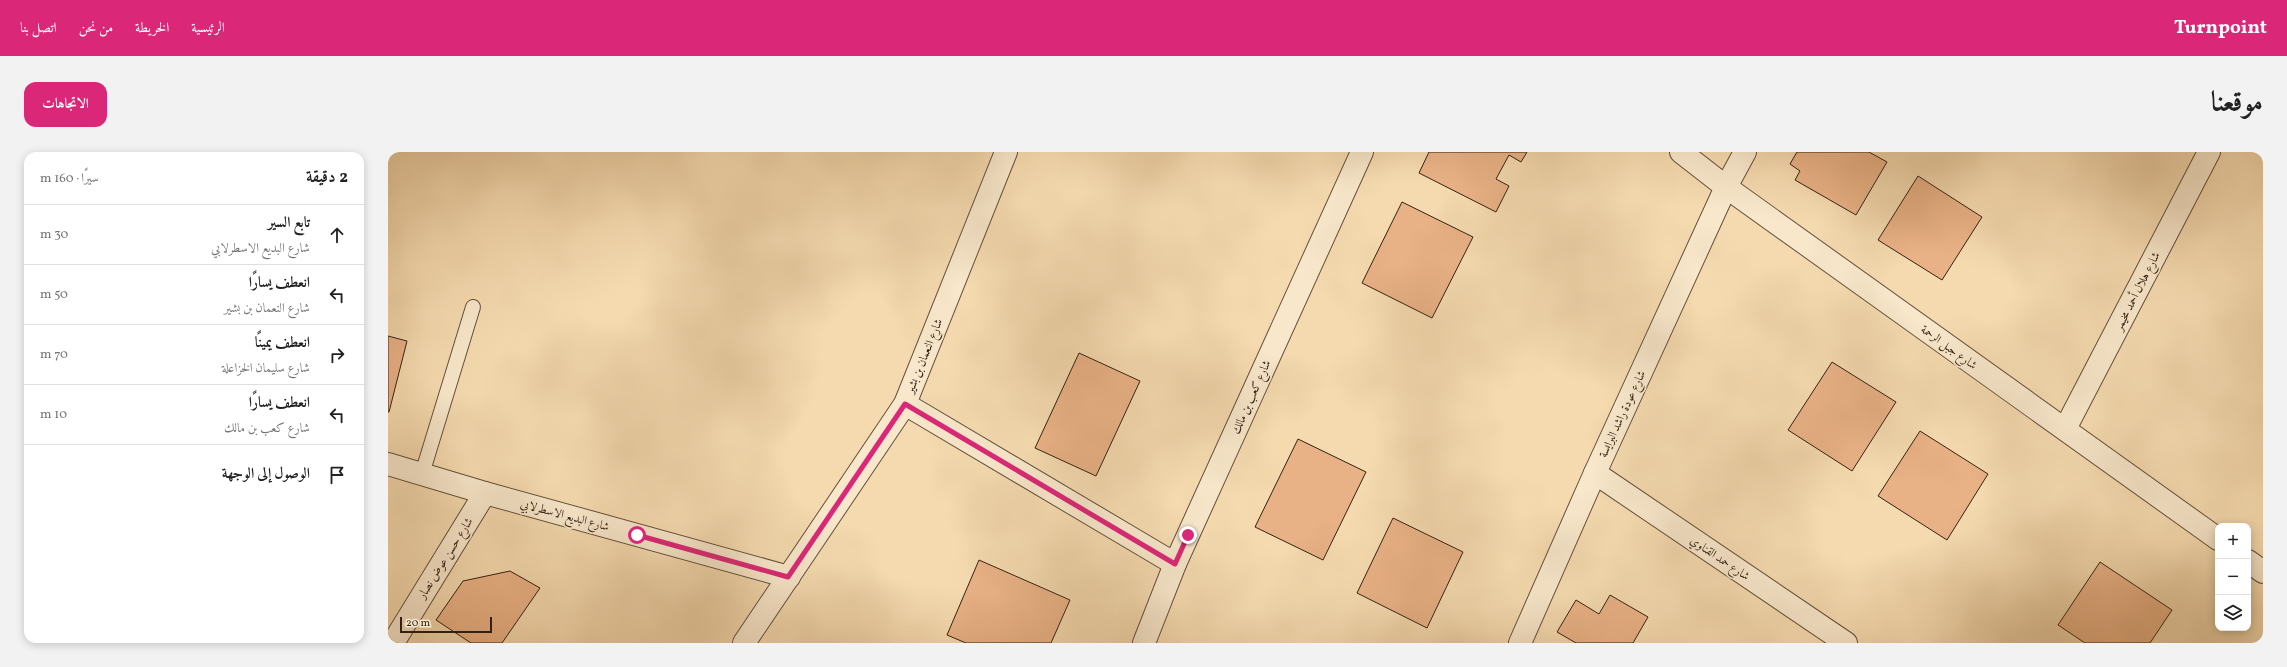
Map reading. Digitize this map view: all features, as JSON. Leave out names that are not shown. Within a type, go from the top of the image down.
[{"type":"street","name":"شارع النعمان بن بشير","points":[[744,643],[905,404],[1006,152]]},
{"type":"street","name":"شارع كعب بن مالك","points":[[1144,643],[1175,564],[1362,152]]},
{"type":"street","name":"شارع جبل الرحمة","points":[[1681,152],[1726,187],[2215,537]]},
{"type":"street","points":[[1726,187],[1745,152]]},
{"type":"street","name":"شارع هلال أحمد مخيمر","points":[[2065,430],[2209,152]]},
{"type":"street","name":"شارع عودة راشد البرايسة","points":[[1520,643],[1595,473],[1726,187]]},
{"type":"street","points":[[905,404],[1175,564]]},
{"type":"street","name":"شارع البديع الاسطرلابي","points":[[388,464],[485,493],[788,577]]},
{"type":"street","name":"شارع حمد القناوي","points":[[1595,473],[1846,643]]},
{"type":"street","name":"شارع حسن عوض نصار","points":[[393,643],[485,493]]},
{"type":"street","points":[[2251,560],[2263,559]]},
{"type":"street","points":[[2251,562],[2263,572]]},
{"type":"lane","points":[[422,474],[473,307]]},
{"type":"building","points":[[1429,152],[1527,152],[1521,162],[1509,155],[1496,179],[1509,186],[1496,212],[1419,173]]},
{"type":"building","points":[[1797,152],[1869,152],[1887,162],[1856,215],[1795,180],[1800,171],[1790,164]]},
{"type":"building","points":[[1918,176],[1982,217],[1942,280],[1878,240]]},
{"type":"building","points":[[1402,202],[1473,237],[1432,318],[1362,283]]},
{"type":"building","points":[[388,336],[407,341],[389,412],[388,412]]},
{"type":"building","points":[[1079,353],[1140,381],[1096,476],[1035,448]]},
{"type":"building","points":[[1832,362],[1896,402],[1852,471],[1788,430]]},
{"type":"building","points":[[1920,431],[1988,474],[1947,540],[1878,496]]},
{"type":"building","points":[[1298,439],[1366,472],[1323,560],[1255,527]]},
{"type":"building","points":[[1393,518],[1463,552],[1427,628],[1357,593]]},
{"type":"building","points":[[979,560],[1070,600],[1051,643],[966,643],[947,635]]},
{"type":"building","points":[[2100,562],[2172,610],[2150,643],[2085,643],[2058,625]]},
{"type":"building","points":[[510,571],[540,588],[502,643],[471,643],[436,620],[463,581]]},
{"type":"building","points":[[1610,595],[1648,617],[1633,643],[1576,643],[1557,632],[1576,600],[1599,614]]},
{"type":"route","points":[[637,535],[788,577],[905,404],[1175,564],[1188,535]]}]
